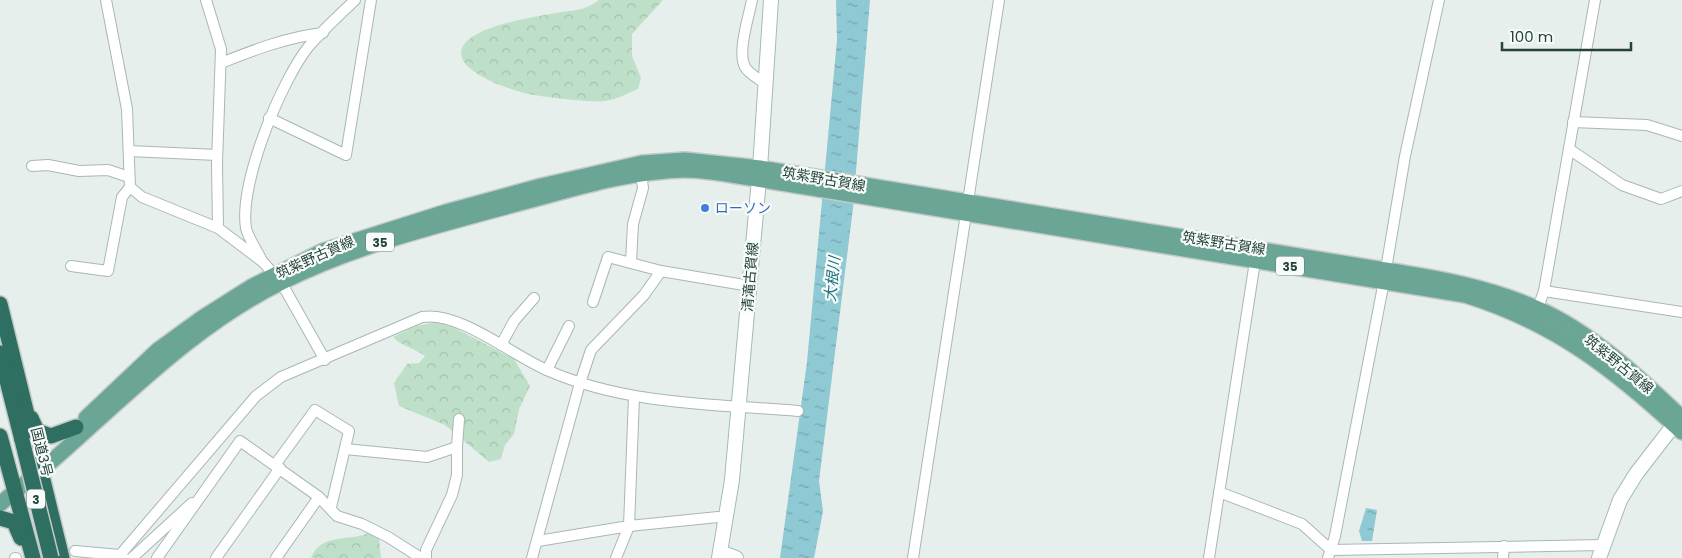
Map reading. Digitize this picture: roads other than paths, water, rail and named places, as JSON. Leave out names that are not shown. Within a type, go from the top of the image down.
[{"type":"highway","points":[[0,304],[19,379],[38,468],[68,554]]},
{"type":"highway","name":"国道3号","points":[[0,354],[12,439],[51,558]]},
{"type":"highway","points":[[19,379],[37,431],[51,436],[76,427]]},
{"type":"highway","name":"国道3号","points":[[0,392],[41,558]]},
{"type":"highway","points":[[12,439],[16,490],[33,558]]},
{"type":"highway","points":[[0,518],[14,522],[18,527],[28,558]]},
{"type":"main road","name":"清滝古賀線","points":[[736,558],[719,555],[726,518],[739,406],[760,174],[771,0]]},
{"type":"main road","name":"筑紫野古賀線","points":[[0,504],[38,468],[76,427],[158,350],[202,318],[278,278],[323,251],[401,224],[540,186],[633,165],[685,160],[858,191],[1256,255],[1385,275],[1469,285],[1538,308],[1593,343],[1680,421]]},
{"type":"main road","name":"筑紫野古賀線","points":[[38,468],[171,356],[209,326],[278,278],[406,234],[544,197],[641,174],[685,170],[760,174]]},
{"type":"main road","name":"筑紫野古賀線","points":[[1385,275],[1492,303],[1538,323],[1587,352],[1680,421]]},
{"type":"main road","points":[[1601,551],[1620,500],[1636,474],[1680,421]]},
{"type":"street","points":[[71,266],[108,271],[122,197],[130,182],[127,109],[122,75],[113,45],[106,0]]},
{"type":"street","points":[[206,0],[221,49],[218,228]]},
{"type":"street","points":[[263,262],[246,228],[250,179],[269,118],[291,75],[309,47],[355,0]]},
{"type":"street","points":[[269,118],[346,155],[371,0]]},
{"type":"street","points":[[752,0],[742,51],[742,61],[745,68],[766,84]]},
{"type":"street","points":[[913,558],[999,0]]},
{"type":"street","points":[[1330,554],[1385,275],[1405,156],[1439,0]]},
{"type":"street","points":[[1538,308],[1544,291],[1595,0]]},
{"type":"street","points":[[221,63],[262,47],[302,35],[323,32]]},
{"type":"street","points":[[1574,122],[1647,125],[1682,136]]},
{"type":"street","points":[[1569,149],[1622,185],[1661,199],[1682,191]]},
{"type":"street","points":[[129,151],[218,155]]},
{"type":"street","points":[[32,166],[48,165],[79,171],[108,170],[130,182],[142,197],[218,228],[263,262],[278,278],[325,360]]},
{"type":"street","points":[[631,262],[633,224],[643,188],[641,174]]},
{"type":"street","points":[[1209,558],[1256,255]]},
{"type":"street","points":[[593,302],[608,256],[661,271],[750,286]]},
{"type":"street","points":[[532,558],[580,382],[591,350],[644,295],[661,271]]},
{"type":"street","points":[[1544,291],[1682,312]]},
{"type":"street","points":[[501,345],[514,321],[534,298]]},
{"type":"street","points":[[68,554],[122,556],[256,396],[281,377],[325,360],[422,317],[434,315],[455,321],[547,370],[580,382],[634,397],[798,412]]},
{"type":"street","points":[[547,370],[569,326]]},
{"type":"street","points":[[616,558],[629,526],[634,397]]},
{"type":"street","points":[[216,558],[315,410],[349,432],[331,507]]},
{"type":"street","points":[[426,558],[426,550],[456,481],[459,419]]},
{"type":"street","points":[[158,558],[209,488],[240,441],[319,497],[331,507],[337,516],[379,532],[421,558]]},
{"type":"street","points":[[345,449],[427,457],[457,447]]},
{"type":"street","points":[[132,558],[209,488]]},
{"type":"street","points":[[1219,492],[1302,524],[1330,554],[1504,546],[1601,551]]},
{"type":"street","points":[[281,556],[319,497]]},
{"type":"street","points":[[538,541],[629,526],[718,517],[726,518]]},
{"type":"street","points":[[1502,558],[1504,546]]},
{"type":"water","name":"大根川","points":[[836,0],[870,0],[853,208],[819,481],[823,511],[814,558],[780,558],[807,362],[837,40]]},
{"type":"water","points":[[1366,508],[1377,510],[1372,541],[1362,541],[1359,531]]},
{"type":"place","name":"ローソン","points":[[705,208]]}]
